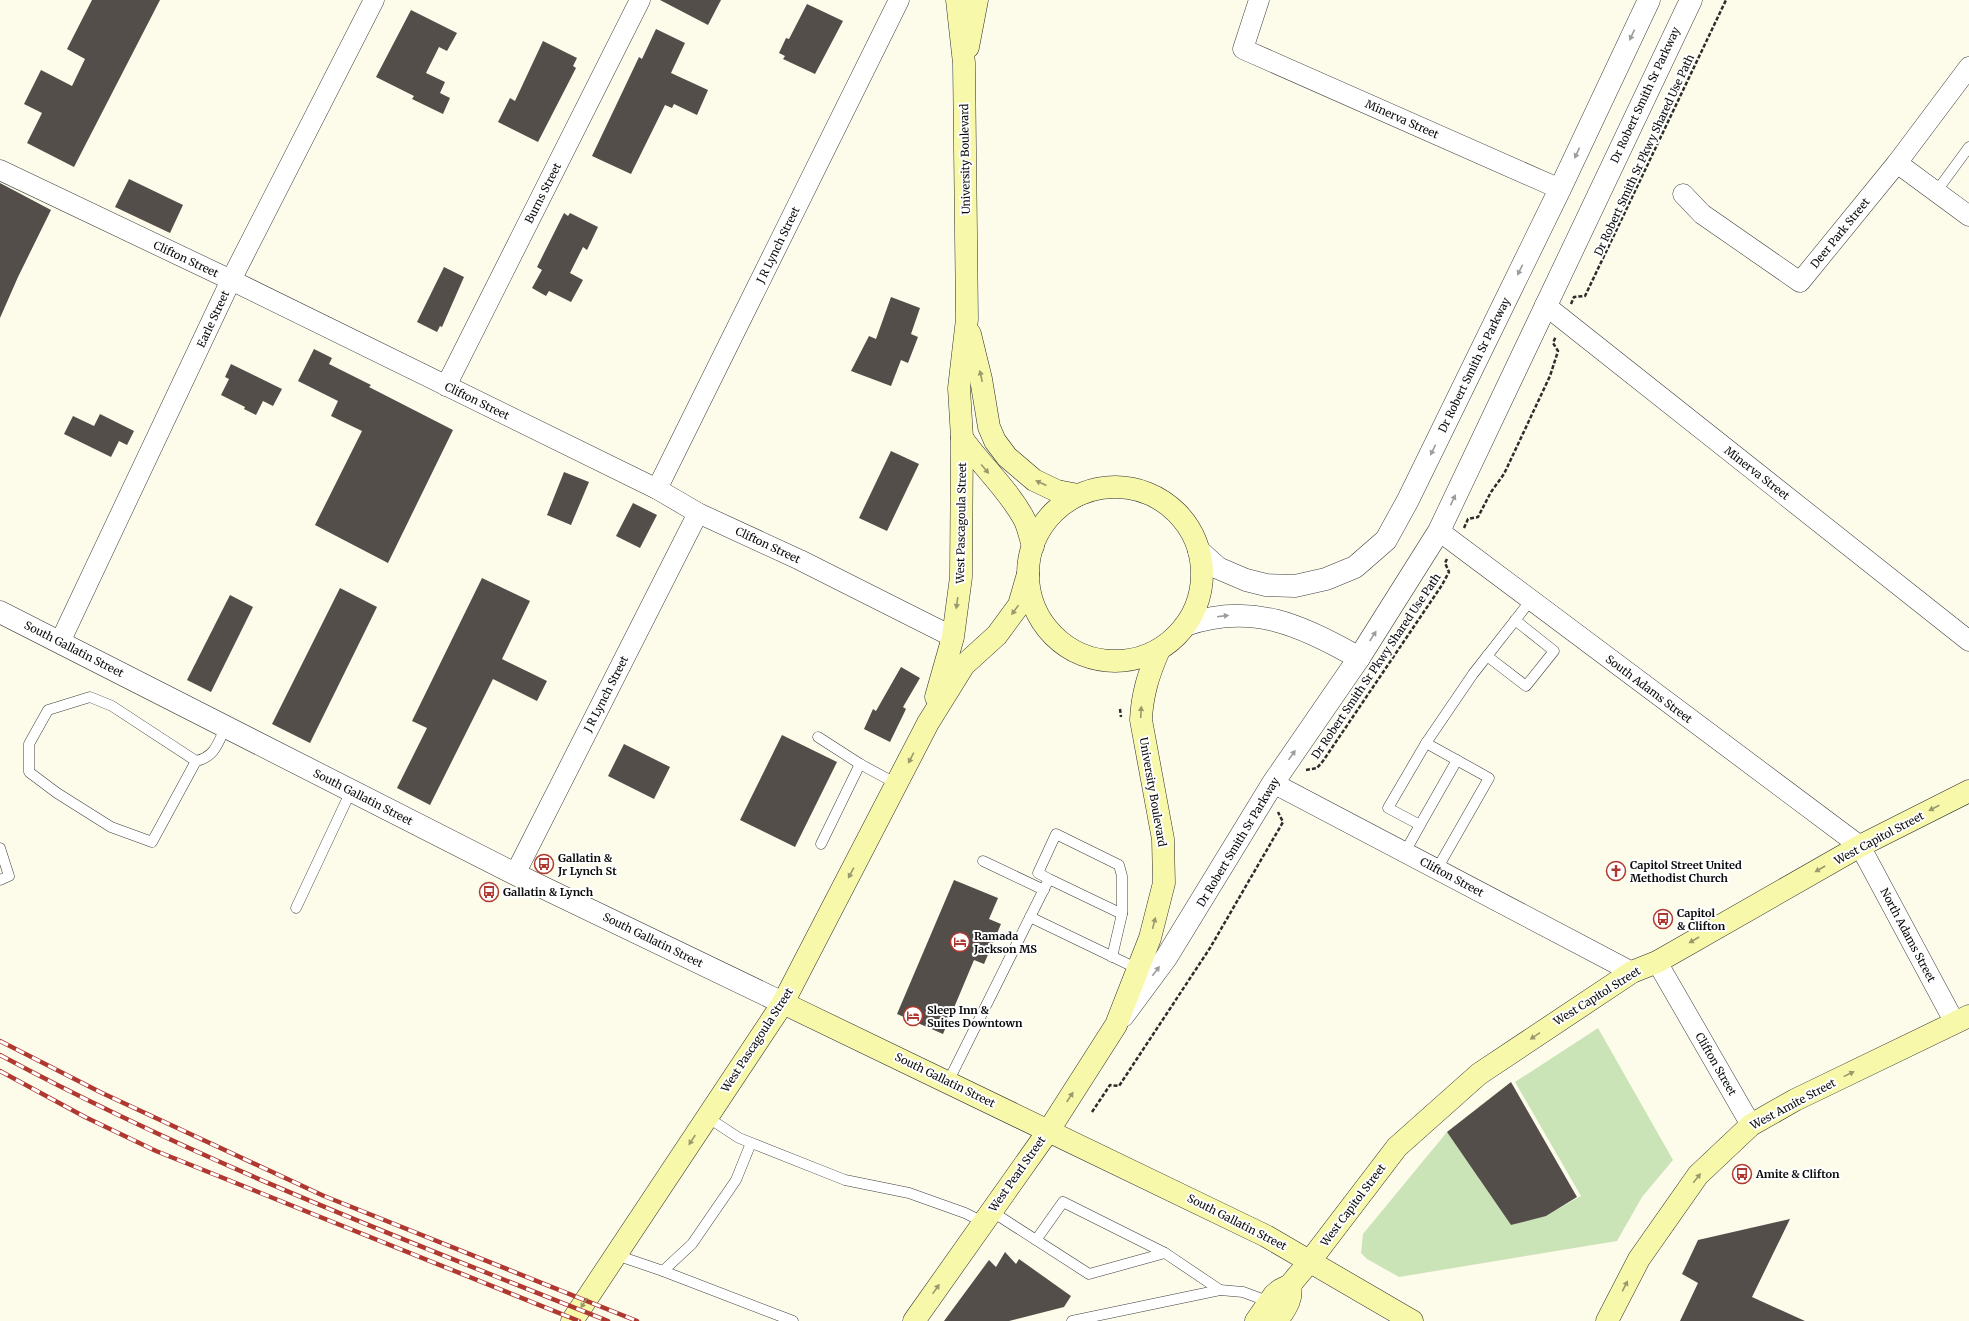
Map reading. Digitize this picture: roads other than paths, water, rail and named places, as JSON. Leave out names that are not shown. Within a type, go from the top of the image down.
[{"type":"main road","name":"University Boulevard","points":[[957,0],[964,63],[966,318],[959,388],[962,438]]},
{"type":"main road","points":[[964,63],[977,0]]},
{"type":"main road","name":"University Boulevard","points":[[966,318],[981,379],[989,427],[995,441],[1007,457],[1034,480],[1057,491],[1078,495]]},
{"type":"main road","points":[[962,438],[981,464],[1009,494],[1024,518],[1033,546]]},
{"type":"main road","name":"West Pascagoula Street","points":[[928,723],[953,637],[961,577],[962,438]]},
{"type":"main road","points":[[1111,487],[1134,489],[1158,498],[1180,515],[1194,535],[1199,551],[1202,580],[1196,605],[1186,625],[1173,639],[1159,650],[1145,656],[1124,661],[1102,660],[1081,654],[1067,647],[1043,623],[1030,592],[1028,574],[1033,546],[1041,528],[1061,506],[1078,495],[1111,487]]},
{"type":"main road","name":"West Pascagoula Street","points":[[572,1321],[783,1003],[928,723],[964,665],[996,635],[1019,605],[1028,574]]},
{"type":"main road","name":"University Boulevard","points":[[1116,1025],[1150,938],[1164,883],[1163,839],[1141,720],[1142,701],[1148,674],[1159,650]]},
{"type":"main road","name":"West Capitol Street","points":[[1256,1321],[1273,1311],[1280,1290],[1290,1285],[1310,1261],[1397,1147],[1479,1074],[1632,972],[1657,962],[1860,846],[1969,791]]},
{"type":"main road","name":"South Gallatin Street","points":[[783,1003],[1266,1236],[1412,1321]]},
{"type":"main road","name":"West Amite Street","points":[[1608,1321],[1640,1259],[1698,1175],[1751,1125],[1795,1100],[1962,1019]]},
{"type":"main road","name":"West Pearl Street","points":[[914,1321],[1048,1130],[1116,1025]]},
{"type":"street","name":"Earle Street","points":[[60,642],[231,280],[374,0]]},
{"type":"street","name":"Burns Street","points":[[446,386],[640,0]]},
{"type":"street","name":"J R Lynch Street","points":[[657,489],[899,0]]},
{"type":"street","name":"Minerva Street","points":[[1259,0],[1243,50],[1560,189]]},
{"type":"street","name":"Dr Robert Smith Sr Parkway","points":[[1199,551],[1218,568],[1246,580],[1266,585],[1295,586],[1326,579],[1355,567],[1386,540],[1408,500],[1560,189],[1649,0]]},
{"type":"street","name":"Dr Robert Smith Sr Parkway","points":[[1116,1025],[1166,958],[1273,783],[1359,658],[1438,531],[1690,0]]},
{"type":"street","name":"Deer Park Street","points":[[1683,194],[1702,214],[1800,282],[1897,163],[1969,67]]},
{"type":"street","points":[[1897,163],[1969,216]]},
{"type":"street","name":"Clifton Street","points":[[0,170],[231,280],[657,489],[698,513],[800,560],[953,637]]},
{"type":"street","name":"Minerva Street","points":[[1545,305],[1969,641]]},
{"type":"street","name":"J R Lynch Street","points":[[515,874],[698,513]]},
{"type":"street","name":"South Adams Street","points":[[1438,531],[1860,846]]},
{"type":"street","name":"South Gallatin Street","points":[[0,612],[515,874],[783,1003]]},
{"type":"street","points":[[1186,625],[1206,618],[1235,614],[1276,620],[1329,640],[1359,658]]},
{"type":"street","name":"Clifton Street","points":[[1273,783],[1632,972]]},
{"type":"street","name":"North Adams Street","points":[[1860,846],[1962,1019]]},
{"type":"street","name":"Clifton Street","points":[[1657,962],[1751,1125]]},
{"type":"lane","points":[[1936,192],[1969,147]]},
{"type":"lane","points":[[1420,826],[1388,808],[1426,743],[1487,656],[1531,600]]},
{"type":"lane","points":[[1487,656],[1526,686],[1554,651],[1515,620]]},
{"type":"lane","points":[[196,761],[152,842],[111,827],[57,793],[30,772],[29,744],[48,710],[90,697],[112,706],[196,761],[206,759],[214,751],[226,726]]},
{"type":"lane","points":[[818,737],[860,764],[897,784]]},
{"type":"lane","points":[[1426,743],[1489,778],[1437,869]]},
{"type":"lane","points":[[1405,852],[1457,760]]},
{"type":"lane","points":[[821,844],[860,764]]},
{"type":"lane","points":[[296,908],[352,791]]},
{"type":"lane","points":[[1112,956],[1122,914],[1122,876],[1119,865],[1056,834],[1038,873],[1122,914]]},
{"type":"lane","points":[[0,848],[9,876],[0,880]]},
{"type":"lane","points":[[983,861],[1044,890]]},
{"type":"lane","points":[[948,1082],[1049,879]]},
{"type":"lane","points":[[1030,917],[1138,969]]},
{"type":"lane","points":[[707,1117],[739,1138],[845,1180],[908,1193],[965,1213],[987,1217],[1036,1240],[1089,1274],[1165,1253]]},
{"type":"lane","points":[[663,1271],[692,1244],[736,1180],[751,1143]]},
{"type":"lane","points":[[1036,1240],[1063,1202],[1165,1253],[1220,1290]]},
{"type":"lane","points":[[616,1255],[663,1271],[794,1321]]},
{"type":"lane","points":[[1072,1321],[1220,1290],[1243,1292],[1273,1311]]},
{"type":"railway","points":[[0,1041],[102,1093],[324,1196],[637,1321]]},
{"type":"railway","points":[[0,1055],[74,1093],[224,1164],[454,1260],[608,1321]]},
{"type":"railway","points":[[0,1071],[85,1117],[156,1151],[579,1321]]},
{"type":"place","name":"Gallatin & Jr Lynch St","points":[[544,864]]},
{"type":"place","name":"Capitol Street United Methodist Church","points":[[1616,871]]},
{"type":"place","name":"Gallatin & Lynch","points":[[489,892]]},
{"type":"place","name":"Capitol & Clifton","points":[[1663,919]]},
{"type":"place","name":"Ramada Jackson MS","points":[[960,942]]},
{"type":"place","name":"Sleep Inn & Suites Downtown","points":[[913,1016]]},
{"type":"place","name":"Amite & Clifton","points":[[1742,1174]]}]
